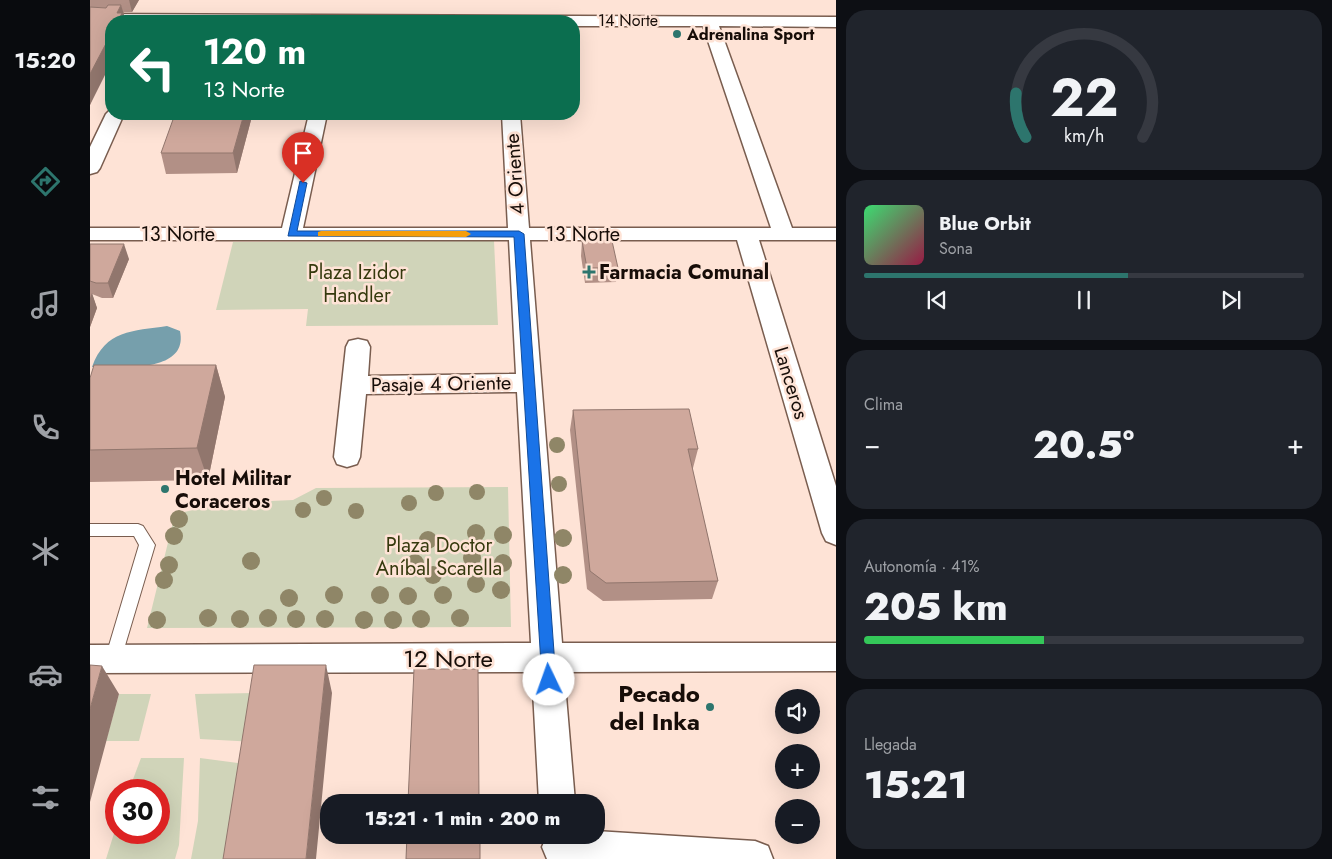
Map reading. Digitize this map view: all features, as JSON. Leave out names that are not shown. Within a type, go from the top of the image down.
[{"type":"street","name":"14 Norte","points":[[571,15],[638,13],[709,20],[733,14],[836,22]]},
{"type":"street","name":"14 Norte","points":[[90,19],[105,18]]},
{"type":"street","points":[[709,20],[784,234]]},
{"type":"street","points":[[90,168],[112,120]]},
{"type":"street","points":[[291,234],[317,120]]},
{"type":"street","name":"4 Oriente","points":[[511,120],[556,794]]},
{"type":"street","name":"13 Norte","points":[[90,234],[836,234]]},
{"type":"street","name":"Lanceros","points":[[746,234],[836,533]]},
{"type":"street","name":"Pasaje 4 Oriente","points":[[347,457],[358,347]]},
{"type":"street","name":"Pasaje 4 Oriente","points":[[354,385],[529,383]]},
{"type":"street","name":"12 Norte","points":[[102,659],[836,657]]},
{"type":"street","points":[[560,847],[755,859]]},
{"type":"lane","points":[[90,530],[138,530],[147,545],[102,659]]},
{"type":"green space","name":"Plaza Izidor Handler","points":[[494,241],[498,325],[306,326],[308,309],[216,310],[233,242]]},
{"type":"green space","name":"Plaza Doctor Aníbal Scarella","points":[[508,487],[511,627],[147,628],[175,514],[225,503],[293,500],[316,488]]},
{"type":"green space","points":[[264,693],[256,742],[200,739],[195,694]]},
{"type":"green space","points":[[119,694],[151,694],[139,741],[106,741]]},
{"type":"green space","points":[[141,758],[184,758],[179,845],[175,859],[106,859],[111,844],[170,844],[170,779],[133,779]]},
{"type":"green space","points":[[200,758],[253,765],[239,859],[191,859],[198,821]]},
{"type":"water","points":[[167,326],[180,331],[180,345],[174,355],[150,365],[92,367],[104,346],[112,339],[132,331]]},
{"type":"building","points":[[108,5],[121,5],[117,13],[122,13],[121,15],[105,15],[105,45],[90,74],[90,7],[106,8]]},
{"type":"building","points":[[173,120],[242,120],[233,153],[161,153]]},
{"type":"building","points":[[582,241],[612,241],[618,268],[587,268]]},
{"type":"building","points":[[90,244],[124,244],[108,283],[90,281]]},
{"type":"building","points":[[94,365],[216,365],[197,448],[90,450],[90,378]]},
{"type":"building","points":[[689,409],[698,449],[688,449],[718,581],[606,583],[590,571],[573,410]]},
{"type":"building","points":[[90,665],[102,666],[90,709]]},
{"type":"building","points":[[254,665],[326,665],[306,859],[223,859]]},
{"type":"building","points":[[414,669],[478,669],[479,794],[408,794]]},
{"type":"building","points":[[407,844],[480,844],[480,859],[406,859]]},
{"type":"slow traffic","points":[[321,234],[466,234]]},
{"type":"place","name":"Adrenalina Sport","points":[[677,34]]},
{"type":"place","name":"Farmacia Comunal","points":[[589,272]]},
{"type":"place","name":"Hotel Militar Coraceros","points":[[165,489]]},
{"type":"place","name":"Pecado del Inka","points":[[710,707]]},
{"type":"route","points":[[303,183],[291,234],[519,234],[549,680]]}]
